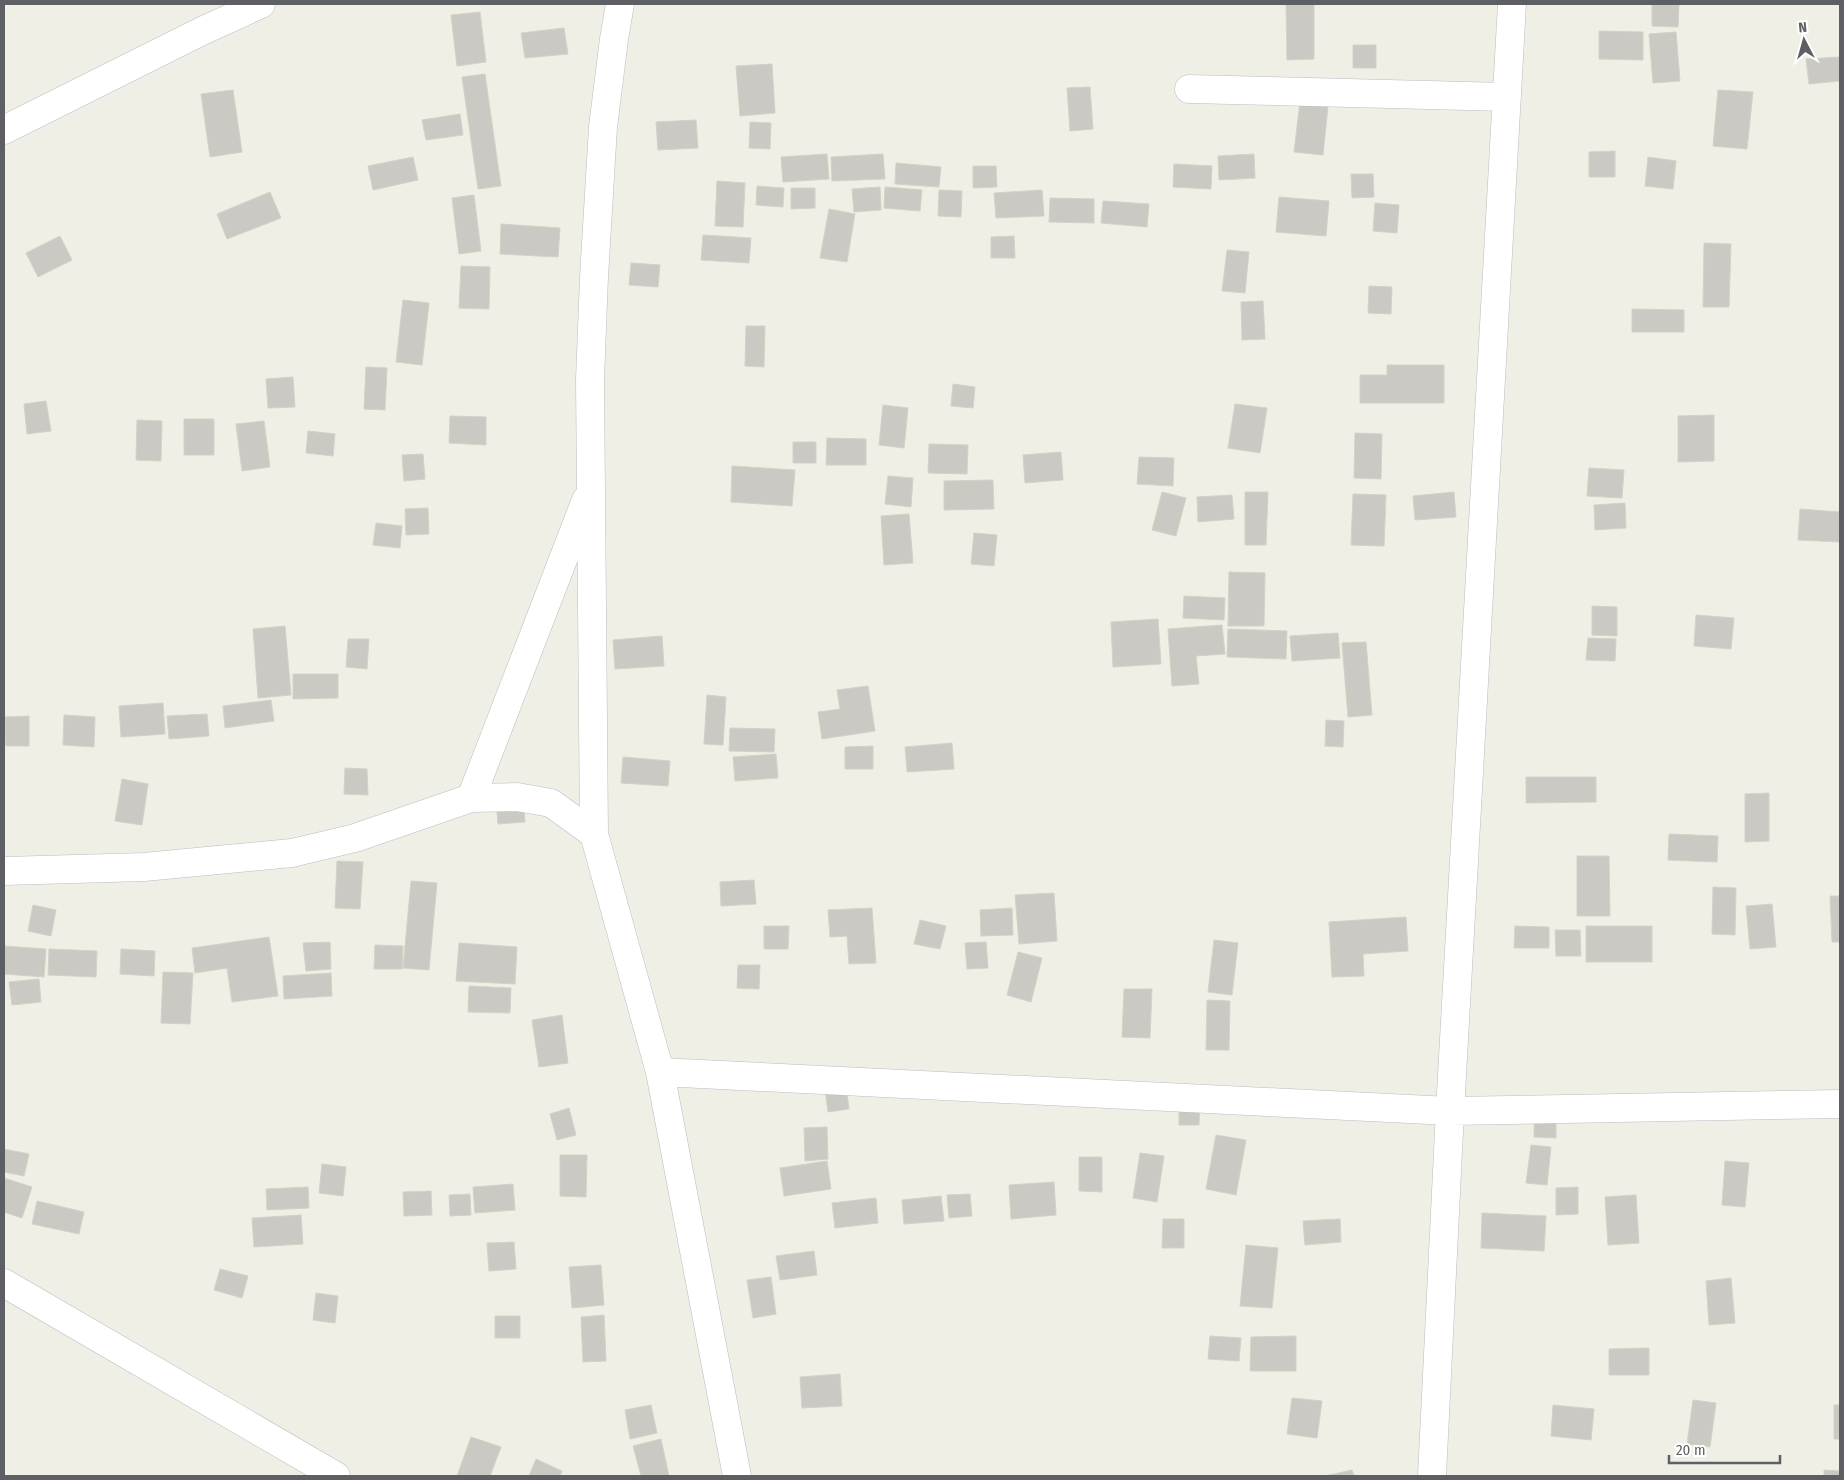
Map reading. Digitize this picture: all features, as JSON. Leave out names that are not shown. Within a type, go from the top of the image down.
[{"type":"street","points":[[4,130],[202,31],[261,4]]},
{"type":"street","points":[[620,4],[603,127],[590,380],[594,834],[660,1072],[738,1476]]},
{"type":"street","points":[[1432,1476],[1450,1111],[1512,4]]},
{"type":"street","points":[[1189,89],[1507,98]]},
{"type":"street","points":[[471,798],[591,487]]},
{"type":"street","points":[[4,871],[144,867],[292,853],[355,838],[471,798],[517,796],[551,803],[594,834]]},
{"type":"street","points":[[660,1072],[1450,1111],[1840,1104]]},
{"type":"street","points":[[4,1283],[336,1476]]},
{"type":"building","points":[[1286,4],[1314,4],[1314,59],[1287,60]]},
{"type":"building","points":[[1652,4],[1679,4],[1678,27],[1652,26]]},
{"type":"building","points":[[480,12],[486,62],[457,66],[451,15]]},
{"type":"building","points":[[564,28],[568,54],[525,58],[521,33]]},
{"type":"building","points":[[1599,31],[1643,32],[1643,60],[1599,59]]},
{"type":"building","points":[[1676,32],[1680,81],[1653,83],[1649,34]]},
{"type":"building","points":[[1353,45],[1376,45],[1376,68],[1353,68]]},
{"type":"building","points":[[1840,57],[1840,81],[1809,84],[1806,59]]},
{"type":"building","points":[[772,64],[775,113],[740,116],[736,66]]},
{"type":"building","points":[[485,74],[501,186],[478,189],[462,77]]},
{"type":"building","points":[[1090,87],[1093,129],[1070,131],[1067,88]]},
{"type":"building","points":[[233,90],[242,152],[210,157],[201,94]]},
{"type":"building","points":[[1718,90],[1753,92],[1747,149],[1713,146]]},
{"type":"building","points":[[1301,93],[1329,96],[1323,155],[1294,152]]},
{"type":"building","points":[[460,114],[463,135],[426,140],[422,120]]},
{"type":"building","points":[[696,120],[698,148],[658,150],[656,122]]},
{"type":"building","points":[[750,122],[771,123],[770,149],[749,148]]},
{"type":"building","points":[[1615,151],[1615,177],[1589,177],[1589,152]]},
{"type":"building","points":[[827,154],[829,179],[783,182],[781,157]]},
{"type":"building","points":[[883,154],[885,179],[832,181],[831,157]]},
{"type":"building","points":[[1254,154],[1255,178],[1219,180],[1218,156]]},
{"type":"building","points":[[413,157],[418,180],[373,190],[368,166]]},
{"type":"building","points":[[1648,157],[1676,161],[1673,189],[1645,186]]},
{"type":"building","points":[[896,163],[941,167],[939,187],[895,184]]},
{"type":"building","points":[[1174,164],[1212,166],[1211,189],[1173,187]]},
{"type":"building","points":[[973,166],[996,166],[997,187],[973,188]]},
{"type":"building","points":[[1351,174],[1373,174],[1374,197],[1352,198]]},
{"type":"building","points":[[717,181],[745,183],[743,227],[715,226]]},
{"type":"building","points":[[757,186],[784,188],[783,207],[756,205]]},
{"type":"building","points":[[880,187],[881,210],[854,212],[852,189]]},
{"type":"building","points":[[885,187],[922,190],[920,211],[884,208]]},
{"type":"building","points":[[791,188],[815,188],[815,208],[791,209]]},
{"type":"building","points":[[939,190],[962,191],[961,217],[938,216]]},
{"type":"building","points":[[1042,190],[1044,216],[996,218],[994,193]]},
{"type":"building","points":[[270,192],[281,218],[227,239],[217,214]]},
{"type":"building","points":[[474,195],[481,251],[459,254],[452,198]]},
{"type":"building","points":[[1279,197],[1329,201],[1326,236],[1276,232]]},
{"type":"building","points":[[1050,198],[1094,199],[1094,223],[1049,222]]},
{"type":"building","points":[[1103,201],[1149,204],[1147,227],[1101,223]]},
{"type":"building","points":[[1375,203],[1399,205],[1397,233],[1373,231]]},
{"type":"building","points":[[829,209],[855,214],[847,262],[820,258]]},
{"type":"building","points":[[501,224],[560,228],[558,257],[500,254]]},
{"type":"building","points":[[703,235],[751,238],[749,263],[701,260]]},
{"type":"building","points":[[60,236],[72,260],[38,277],[26,253]]},
{"type":"building","points":[[1014,236],[1015,258],[991,258],[991,237]]},
{"type":"building","points":[[1704,243],[1731,244],[1729,307],[1703,307]]},
{"type":"building","points":[[1227,250],[1249,252],[1245,293],[1222,291]]},
{"type":"building","points":[[631,263],[660,265],[658,287],[629,285]]},
{"type":"building","points":[[461,266],[490,267],[489,309],[459,308]]},
{"type":"building","points":[[1369,286],[1392,287],[1391,314],[1368,313]]},
{"type":"building","points":[[403,300],[429,303],[422,365],[396,362]]},
{"type":"building","points":[[1263,301],[1265,339],[1242,340],[1241,302]]},
{"type":"building","points":[[1632,309],[1684,310],[1684,332],[1632,332]]},
{"type":"building","points":[[746,326],[765,326],[764,367],[745,366]]},
{"type":"building","points":[[1387,365],[1444,365],[1444,403],[1360,403],[1360,375],[1387,375]]},
{"type":"building","points":[[366,367],[387,368],[385,410],[364,409]]},
{"type":"building","points":[[293,377],[295,407],[268,408],[266,379]]},
{"type":"building","points":[[953,384],[975,387],[973,408],[951,406]]},
{"type":"building","points":[[46,401],[51,431],[27,434],[24,404]]},
{"type":"building","points":[[1235,404],[1267,408],[1260,453],[1228,448]]},
{"type":"building","points":[[883,405],[908,408],[904,448],[879,445]]},
{"type":"building","points":[[1714,415],[1714,461],[1678,462],[1678,416]]},
{"type":"building","points":[[450,416],[486,417],[486,445],[449,443]]},
{"type":"building","points":[[184,419],[214,419],[214,455],[184,455]]},
{"type":"building","points":[[137,420],[162,421],[161,461],[136,460]]},
{"type":"building","points":[[264,421],[270,467],[242,471],[236,424]]},
{"type":"building","points":[[308,431],[335,434],[333,456],[306,453]]},
{"type":"building","points":[[1355,433],[1382,434],[1381,479],[1354,478]]},
{"type":"building","points":[[827,438],[866,439],[866,465],[826,465]]},
{"type":"building","points":[[793,442],[816,442],[816,463],[793,463]]},
{"type":"building","points":[[929,444],[968,445],[967,474],[928,473]]},
{"type":"building","points":[[1061,452],[1063,480],[1025,483],[1023,455]]},
{"type":"building","points":[[423,454],[425,479],[404,481],[402,455]]},
{"type":"building","points":[[1139,457],[1174,458],[1173,486],[1137,484]]},
{"type":"building","points":[[732,466],[795,470],[792,506],[731,502]]},
{"type":"building","points":[[1589,468],[1624,470],[1622,498],[1587,496]]},
{"type":"building","points":[[888,476],[913,478],[911,507],[885,504]]},
{"type":"building","points":[[993,480],[994,509],[944,510],[944,481]]},
{"type":"building","points":[[1162,492],[1186,498],[1176,536],[1152,530]]},
{"type":"building","points":[[1245,492],[1268,492],[1266,545],[1245,545]]},
{"type":"building","points":[[1454,492],[1456,517],[1415,520],[1413,496]]},
{"type":"building","points":[[1353,494],[1386,495],[1384,546],[1351,545]]},
{"type":"building","points":[[1232,495],[1234,519],[1198,522],[1197,497]]},
{"type":"building","points":[[1625,503],[1626,528],[1595,530],[1594,505]]},
{"type":"building","points":[[428,508],[429,534],[406,535],[405,509]]},
{"type":"building","points":[[1800,509],[1840,512],[1840,542],[1798,540]]},
{"type":"building","points":[[909,514],[913,563],[884,565],[881,516]]},
{"type":"building","points":[[376,523],[402,526],[400,548],[373,545]]},
{"type":"building","points":[[974,533],[997,535],[994,566],[971,564]]},
{"type":"building","points":[[1229,572],[1265,573],[1264,626],[1228,626]]},
{"type":"building","points":[[1184,596],[1225,598],[1224,620],[1183,618]]},
{"type":"building","points":[[1592,606],[1617,607],[1617,636],[1592,635]]},
{"type":"building","points":[[1696,615],[1734,618],[1731,649],[1694,646]]},
{"type":"building","points":[[1158,619],[1161,664],[1113,667],[1111,622]]},
{"type":"building","points":[[1222,625],[1225,654],[1196,656],[1199,684],[1172,686],[1168,629]]},
{"type":"building","points":[[285,626],[291,695],[258,698],[253,629]]},
{"type":"building","points":[[1228,629],[1287,631],[1286,659],[1227,657]]},
{"type":"building","points":[[1338,633],[1340,658],[1292,661],[1290,636]]},
{"type":"building","points":[[662,636],[664,666],[615,669],[613,640]]},
{"type":"building","points":[[1588,638],[1616,639],[1615,661],[1586,660]]},
{"type":"building","points":[[348,639],[369,639],[367,669],[346,667]]},
{"type":"building","points":[[1366,642],[1372,715],[1348,717],[1342,643]]},
{"type":"building","points":[[293,674],[338,674],[338,698],[293,699]]},
{"type":"building","points":[[868,686],[875,731],[822,739],[818,712],[840,709],[837,690]]},
{"type":"building","points":[[707,695],[726,697],[723,745],[704,744]]},
{"type":"building","points":[[271,700],[274,721],[225,728],[223,706]]},
{"type":"building","points":[[163,703],[165,734],[121,737],[119,706]]},
{"type":"building","points":[[207,714],[209,736],[169,739],[167,716]]},
{"type":"building","points":[[64,715],[95,717],[94,747],[63,745]]},
{"type":"building","points":[[29,716],[29,746],[6,746],[5,717]]},
{"type":"building","points":[[1326,720],[1344,721],[1343,747],[1325,746]]},
{"type":"building","points":[[730,728],[775,729],[774,752],[729,751]]},
{"type":"building","points":[[952,743],[954,769],[907,772],[905,747]]},
{"type":"building","points":[[873,746],[873,769],[845,769],[845,747]]},
{"type":"building","points":[[776,754],[778,778],[735,781],[733,757]]},
{"type":"building","points":[[623,757],[670,761],[668,786],[621,783]]},
{"type":"building","points":[[345,768],[367,769],[368,795],[344,794]]},
{"type":"building","points":[[1526,777],[1596,777],[1596,802],[1526,803]]},
{"type":"building","points":[[122,779],[148,784],[142,825],[115,821]]},
{"type":"building","points":[[1769,793],[1769,841],[1745,842],[1745,794]]},
{"type":"building","points":[[523,799],[525,822],[498,824],[496,801]]},
{"type":"building","points":[[1669,834],[1718,836],[1717,862],[1668,860]]},
{"type":"building","points":[[1577,856],[1609,856],[1610,916],[1577,916]]},
{"type":"building","points":[[337,861],[363,862],[360,909],[335,908]]},
{"type":"building","points":[[754,880],[756,904],[721,906],[720,882]]},
{"type":"building","points":[[411,881],[437,883],[429,970],[403,968]]},
{"type":"building","points":[[1713,887],[1736,888],[1735,935],[1712,934]]},
{"type":"building","points":[[1054,893],[1057,941],[1019,944],[1015,895]]},
{"type":"building","points":[[1830,896],[1840,896],[1840,942],[1832,942]]},
{"type":"building","points":[[1772,904],[1776,947],[1750,949],[1746,906]]},
{"type":"building","points":[[33,905],[56,910],[51,936],[28,931]]},
{"type":"building","points":[[872,908],[876,963],[849,964],[847,936],[830,937],[828,910]]},
{"type":"building","points":[[1012,908],[1013,935],[981,936],[980,910]]},
{"type":"building","points":[[1406,917],[1408,951],[1363,954],[1364,976],[1332,977],[1329,922]]},
{"type":"building","points":[[920,920],[946,926],[940,949],[914,944]]},
{"type":"building","points":[[764,926],[789,926],[788,949],[764,949]]},
{"type":"building","points":[[1515,926],[1549,927],[1549,948],[1514,948]]},
{"type":"building","points":[[1586,926],[1652,926],[1652,962],[1586,962]]},
{"type":"building","points":[[1555,930],[1580,930],[1581,956],[1556,956]]},
{"type":"building","points":[[269,937],[278,996],[232,1002],[227,968],[195,973],[192,948]]},
{"type":"building","points":[[1214,940],[1238,943],[1232,995],[1208,992]]},
{"type":"building","points":[[330,942],[331,969],[306,971],[303,943]]},
{"type":"building","points":[[986,942],[988,968],[967,969],[965,943]]},
{"type":"building","points":[[459,943],[517,947],[515,984],[456,981]]},
{"type":"building","points":[[375,945],[403,946],[402,969],[374,969]]},
{"type":"building","points":[[4,946],[46,949],[44,977],[4,974]]},
{"type":"building","points":[[49,949],[97,951],[96,977],[48,975]]},
{"type":"building","points":[[121,949],[155,951],[154,976],[120,974]]},
{"type":"building","points":[[1018,952],[1042,958],[1031,1002],[1007,995]]},
{"type":"building","points":[[738,965],[760,965],[759,989],[737,988]]},
{"type":"building","points":[[163,972],[193,973],[190,1024],[161,1023]]},
{"type":"building","points":[[331,973],[332,996],[284,999],[283,976]]},
{"type":"building","points":[[39,979],[41,1002],[12,1005],[9,982]]},
{"type":"building","points":[[469,986],[511,988],[510,1013],[468,1012]]},
{"type":"building","points":[[1124,989],[1152,989],[1150,1038],[1122,1037]]},
{"type":"building","points":[[1207,1000],[1230,1001],[1229,1050],[1206,1050]]},
{"type":"building","points":[[562,1015],[568,1063],[539,1067],[532,1020]]},
{"type":"building","points":[[846,1086],[849,1109],[828,1112],[825,1089]]},
{"type":"building","points":[[1179,1096],[1200,1096],[1199,1125],[1179,1125]]},
{"type":"building","points":[[569,1108],[576,1135],[557,1140],[550,1114]]},
{"type":"building","points":[[1534,1113],[1556,1113],[1556,1138],[1534,1137]]},
{"type":"building","points":[[827,1127],[828,1159],[805,1161],[804,1128]]},
{"type":"building","points":[[1216,1135],[1246,1140],[1236,1195],[1206,1189]]},
{"type":"building","points":[[1531,1145],[1551,1147],[1547,1185],[1526,1183]]},
{"type":"building","points":[[4,1149],[29,1154],[24,1176],[4,1172]]},
{"type":"building","points":[[1140,1153],[1164,1156],[1157,1202],[1133,1198]]},
{"type":"building","points":[[560,1155],[587,1155],[586,1197],[560,1196]]},
{"type":"building","points":[[1079,1157],[1102,1157],[1102,1192],[1079,1191]]},
{"type":"building","points":[[827,1161],[831,1189],[784,1196],[780,1168]]},
{"type":"building","points":[[1725,1161],[1749,1163],[1745,1207],[1722,1205]]},
{"type":"building","points":[[322,1164],[346,1167],[343,1196],[319,1193]]},
{"type":"building","points":[[4,1178],[32,1187],[22,1218],[4,1212]]},
{"type":"building","points":[[1054,1182],[1056,1215],[1011,1219],[1009,1185]]},
{"type":"building","points":[[513,1184],[515,1210],[475,1213],[473,1187]]},
{"type":"building","points":[[308,1187],[309,1208],[267,1210],[266,1189]]},
{"type":"building","points":[[1578,1187],[1578,1214],[1556,1215],[1556,1188]]},
{"type":"building","points":[[431,1191],[432,1215],[404,1216],[403,1192]]},
{"type":"building","points":[[470,1194],[471,1215],[450,1216],[449,1195]]},
{"type":"building","points":[[970,1194],[972,1216],[949,1218],[947,1195]]},
{"type":"building","points":[[1636,1195],[1639,1243],[1608,1245],[1605,1197]]},
{"type":"building","points":[[941,1196],[944,1221],[904,1224],[902,1200]]},
{"type":"building","points":[[876,1198],[878,1223],[835,1228],[832,1203]]},
{"type":"building","points":[[37,1201],[84,1212],[79,1234],[32,1224]]},
{"type":"building","points":[[1482,1213],[1546,1216],[1544,1251],[1481,1248]]},
{"type":"building","points":[[301,1215],[303,1244],[254,1247],[252,1218]]},
{"type":"building","points":[[1163,1219],[1184,1219],[1184,1248],[1162,1248]]},
{"type":"building","points":[[1340,1219],[1341,1242],[1305,1245],[1303,1221]]},
{"type":"building","points":[[514,1242],[516,1269],[489,1271],[487,1243]]},
{"type":"building","points":[[1246,1245],[1278,1248],[1272,1308],[1240,1306]]},
{"type":"building","points":[[814,1251],[817,1275],[780,1280],[776,1256]]},
{"type":"building","points":[[601,1265],[604,1305],[572,1308],[569,1267]]},
{"type":"building","points":[[220,1269],[248,1276],[242,1298],[214,1290]]},
{"type":"building","points":[[771,1277],[776,1314],[753,1318],[747,1280]]},
{"type":"building","points":[[1731,1278],[1735,1323],[1709,1325],[1706,1281]]},
{"type":"building","points":[[316,1293],[338,1296],[335,1323],[313,1320]]},
{"type":"building","points":[[604,1315],[606,1361],[583,1362],[581,1317]]},
{"type":"building","points":[[495,1316],[520,1316],[520,1338],[495,1338]]},
{"type":"building","points":[[1210,1336],[1241,1338],[1239,1361],[1208,1359]]},
{"type":"building","points":[[1296,1336],[1296,1371],[1250,1371],[1251,1337]]},
{"type":"building","points":[[1649,1348],[1649,1375],[1609,1375],[1609,1349]]},
{"type":"building","points":[[840,1374],[842,1406],[802,1408],[800,1377]]},
{"type":"building","points":[[1292,1398],[1322,1401],[1317,1438],[1287,1434]]},
{"type":"building","points":[[1693,1400],[1716,1403],[1710,1447],[1687,1444]]},
{"type":"building","points":[[651,1405],[657,1433],[630,1439],[625,1410]]},
{"type":"building","points":[[1553,1405],[1594,1409],[1591,1440],[1551,1436]]},
{"type":"building","points":[[1834,1405],[1840,1405],[1840,1439],[1834,1439]]},
{"type":"building","points":[[471,1437],[501,1447],[490,1476],[457,1476]]},
{"type":"building","points":[[661,1439],[669,1476],[641,1476],[633,1446]]},
{"type":"building","points":[[536,1459],[562,1471],[560,1476],[529,1476]]},
{"type":"building","points":[[1352,1470],[1354,1476],[1325,1476]]},
{"type":"building","points":[[1824,1470],[1840,1471],[1840,1476],[1824,1476]]}]
